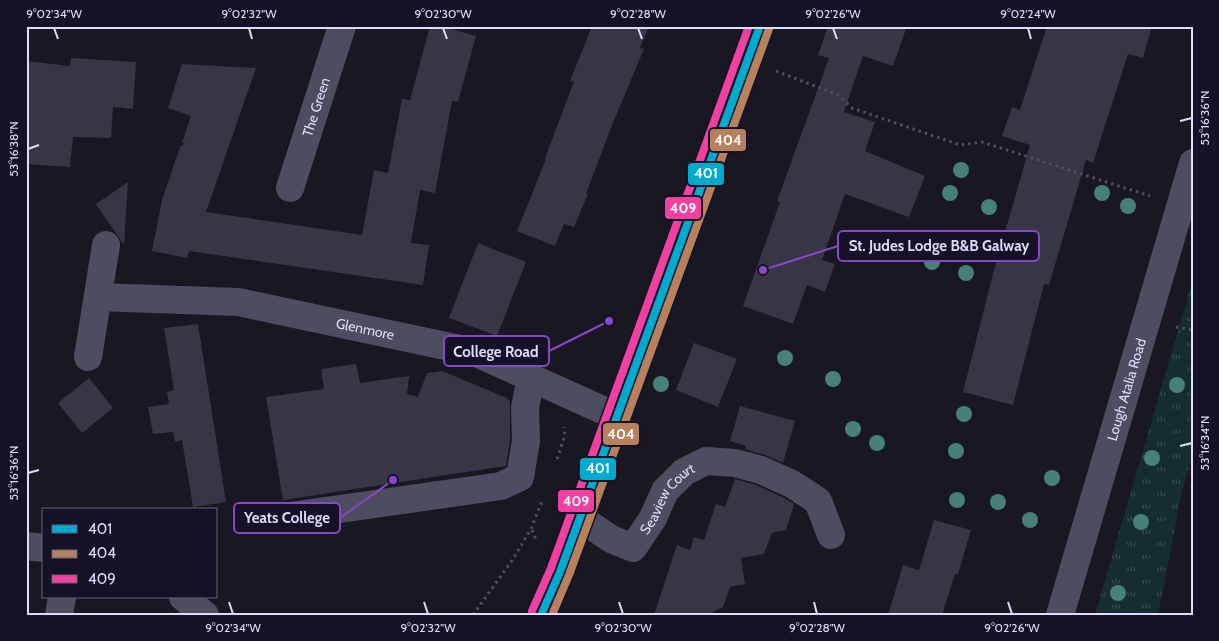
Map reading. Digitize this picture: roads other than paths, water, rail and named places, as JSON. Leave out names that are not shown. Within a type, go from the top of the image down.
[{"type":"main road","points":[[541,615],[560,572],[618,417],[760,26]]},
{"type":"street","name":"The Green","points":[[290,188],[342,26]]},
{"type":"street","name":"Lough Atalia Road","points":[[1060,615],[1193,163]]},
{"type":"street","points":[[88,357],[106,245]]},
{"type":"street","name":"Glenmore","points":[[98,297],[238,302],[474,352],[618,417]]},
{"type":"street","points":[[269,519],[501,486],[520,477],[526,442],[525,408],[531,377]]},
{"type":"street","name":"Seaview Court","points":[[580,518],[612,539],[632,548],[653,518],[665,491],[684,472],[706,461],[735,464],[761,470],[792,484],[818,501],[831,535]]},
{"type":"street","points":[[26,546],[42,548]]},
{"type":"street","points":[[59,615],[62,598]]},
{"type":"street","points":[[184,598],[205,615]]},
{"type":"place","name":"St. Judes Lodge B&B Galway","points":[[763,270]]},
{"type":"place","name":"College Road","points":[[609,321]]},
{"type":"place","name":"Yeats College","points":[[393,480]]}]
